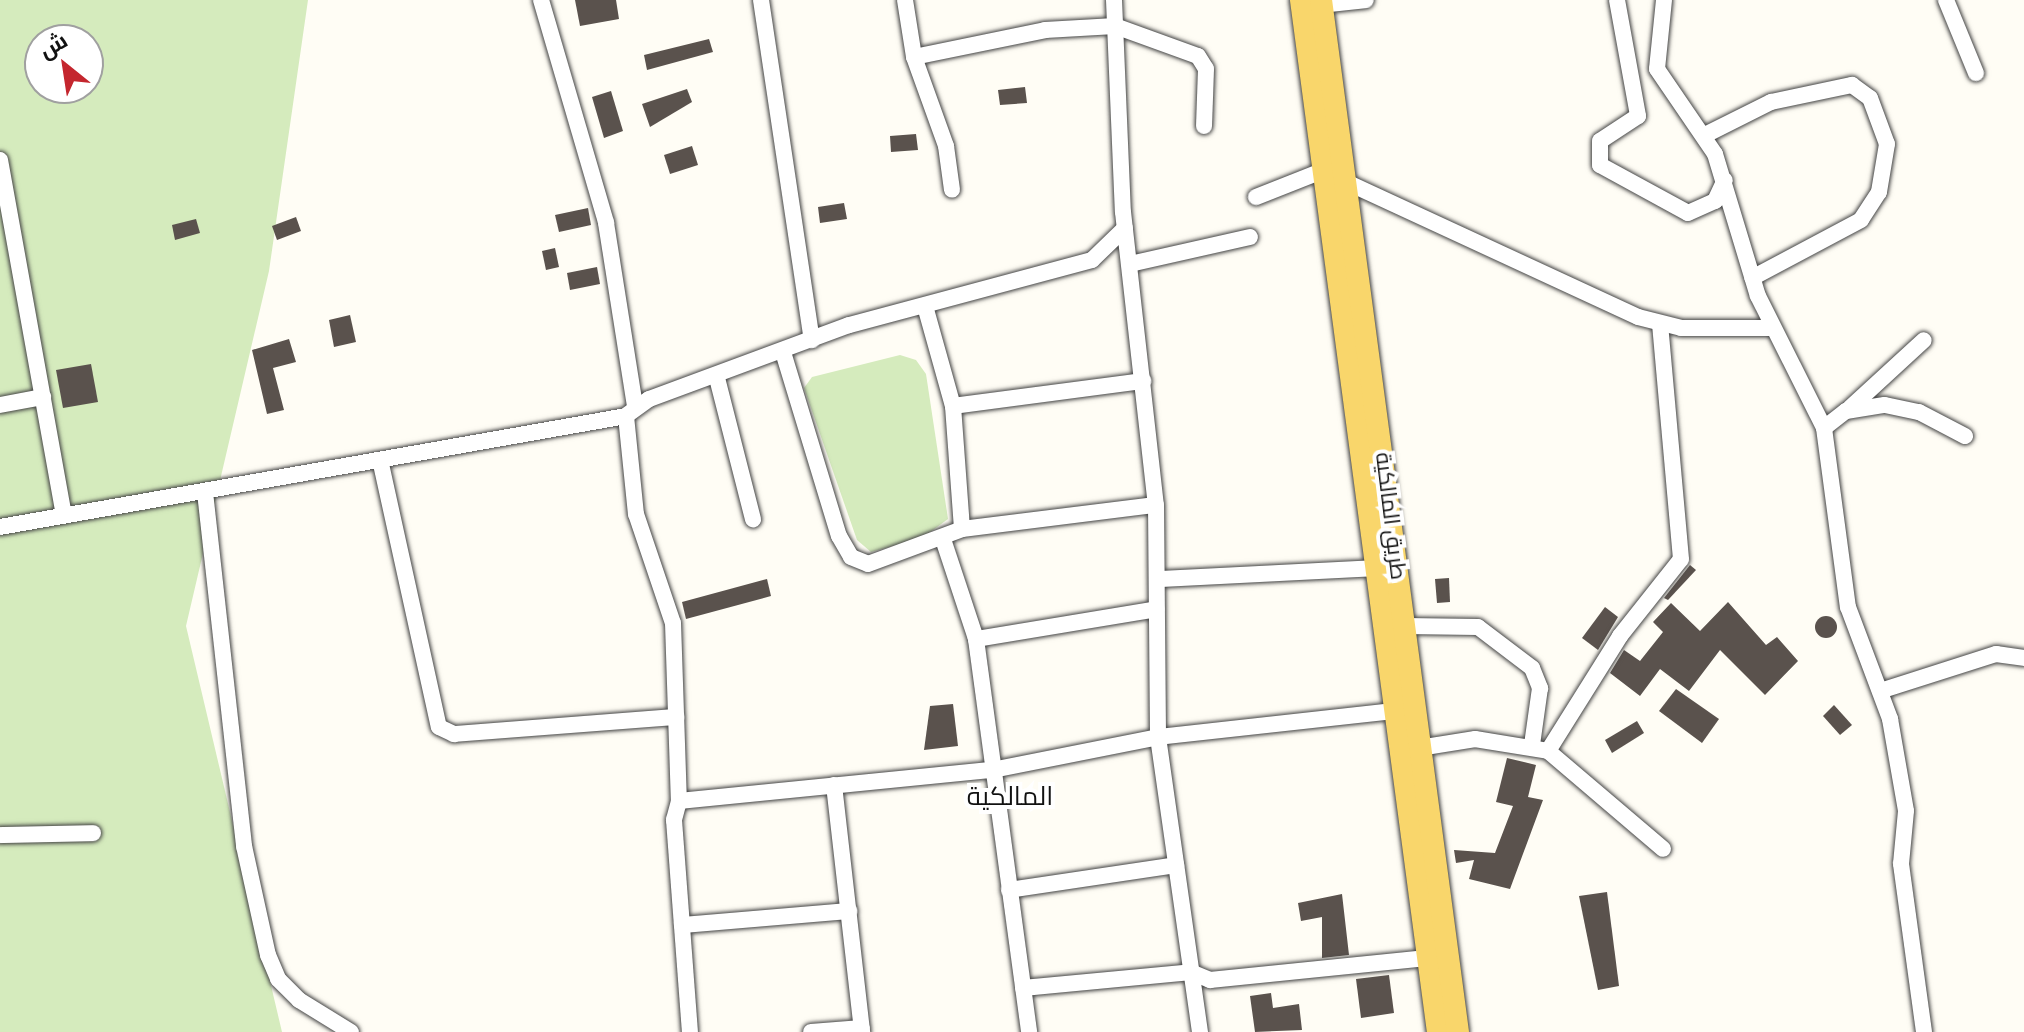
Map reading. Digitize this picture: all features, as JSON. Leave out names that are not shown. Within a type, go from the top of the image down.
[{"type":"main road","name":"طريق المالكية","points":[[1314,2],[1322,171],[1393,711],[1458,1032]]},
{"type":"main road","name":"طريق المالكية","points":[[1314,2],[1377,401],[1405,626],[1419,748],[1427,887],[1427,958],[1438,1032]]},
{"type":"main road","points":[[1352,404],[1377,401]]},
{"type":"street","points":[[541,0],[606,223],[630,411],[636,514],[673,623],[679,801],[674,820],[690,1032]]},
{"type":"street","points":[[761,0],[812,340]]},
{"type":"street","points":[[905,0],[914,57],[946,146],[952,190]]},
{"type":"street","points":[[1114,0],[1125,228],[1156,505],[1158,737],[1200,1032]]},
{"type":"street","points":[[1314,2],[1366,0]]},
{"type":"street","points":[[1617,0],[1638,116],[1600,141],[1600,165],[1688,213],[1715,201],[1725,180]]},
{"type":"street","points":[[1664,0],[1657,69],[1705,135],[1725,180],[1752,278],[1772,328],[1824,428],[1848,607],[1880,691],[1906,811],[1901,864],[1924,1032]]},
{"type":"street","points":[[1946,0],[1976,73]]},
{"type":"street","points":[[914,57],[1045,30],[1115,26],[1198,56],[1206,69],[1204,126]]},
{"type":"street","points":[[1705,135],[1771,102],[1852,85],[1870,98],[1887,144],[1879,192],[1861,220],[1752,278]]},
{"type":"street","points":[[0,160],[64,515]]},
{"type":"street","points":[[1256,197],[1322,171]]},
{"type":"street","points":[[1344,181],[1660,324],[1772,328]]},
{"type":"street","points":[[0,527],[381,464],[630,411],[812,340],[1092,260],[1125,228]]},
{"type":"street","points":[[1130,264],[1250,237]]},
{"type":"street","points":[[925,306],[953,406],[962,529]]},
{"type":"street","points":[[1540,748],[1626,627],[1681,559],[1660,324]]},
{"type":"street","points":[[1824,428],[1924,340]]},
{"type":"street","points":[[783,352],[851,557],[868,564],[943,539],[962,529],[1156,505]]},
{"type":"street","points":[[717,378],[753,519]]},
{"type":"street","points":[[953,406],[1143,381]]},
{"type":"street","points":[[0,405],[43,397]]},
{"type":"street","points":[[1846,411],[1901,407],[1965,436]]},
{"type":"street","points":[[381,464],[439,727],[454,734],[676,717]]},
{"type":"street","points":[[205,492],[244,846],[268,955],[278,979],[299,1000],[351,1032]]},
{"type":"street","points":[[943,539],[976,639],[1029,1032]]},
{"type":"street","points":[[1159,579],[1375,568]]},
{"type":"street","points":[[976,639],[1157,609]]},
{"type":"street","points":[[1405,626],[1478,627],[1532,668],[1540,688],[1540,748]]},
{"type":"street","points":[[1880,691],[1988,656],[2024,658]]},
{"type":"street","points":[[679,801],[992,770],[1158,737],[1393,711]]},
{"type":"street","points":[[1419,748],[1475,739],[1540,748],[1663,849]]},
{"type":"street","points":[[811,1032],[862,1030],[834,785]]},
{"type":"street","points":[[0,835],[93,833]]},
{"type":"street","points":[[1009,890],[1176,865]]},
{"type":"street","points":[[682,925],[849,911]]},
{"type":"street","points":[[1023,988],[1191,972],[1210,980],[1427,958]]},
{"type":"green space","points":[[0,0],[308,0],[269,271],[186,626],[282,1032],[0,1032]]},
{"type":"green space","points":[[900,355],[916,360],[926,374],[948,519],[922,538],[871,552],[857,540],[804,388],[812,377]]},
{"type":"building","points":[[575,0],[616,0],[619,19],[580,26]]},
{"type":"building","points":[[709,39],[713,52],[647,70],[644,55]]},
{"type":"building","points":[[1025,87],[1027,103],[1000,105],[998,90]]},
{"type":"building","points":[[687,89],[692,102],[650,127],[642,104]]},
{"type":"building","points":[[611,91],[623,131],[604,138],[592,97]]},
{"type":"building","points":[[916,134],[918,150],[891,152],[890,136]]},
{"type":"building","points":[[692,146],[698,165],[670,174],[664,155]]},
{"type":"building","points":[[844,203],[847,219],[820,223],[818,207]]},
{"type":"building","points":[[588,208],[591,225],[559,232],[555,215]]},
{"type":"building","points":[[296,217],[301,231],[277,240],[272,226]]},
{"type":"building","points":[[196,219],[200,233],[175,240],[172,225]]},
{"type":"building","points":[[555,248],[559,267],[546,270],[542,251]]},
{"type":"building","points":[[597,267],[600,284],[570,290],[567,273]]},
{"type":"building","points":[[350,315],[356,342],[334,347],[329,320]]},
{"type":"building","points":[[289,339],[296,362],[273,368],[284,410],[267,414],[252,350]]},
{"type":"building","points":[[91,364],[98,402],[63,408],[56,370]]},
{"type":"building","points":[[1690,565],[1696,570],[1668,600],[1664,598]]},
{"type":"building","points":[[1449,578],[1450,602],[1437,603],[1435,579]]},
{"type":"building","points":[[767,579],[771,596],[686,619],[682,602]]},
{"type":"building","points":[[1728,602],[1766,645],[1777,637],[1798,661],[1765,695],[1720,650],[1689,691],[1660,669],[1640,696],[1610,673],[1624,650],[1640,661],[1663,632],[1653,622],[1671,603],[1700,631]]},
{"type":"building","points":[[1605,607],[1618,617],[1598,650],[1582,638]]},
{"type":"building","points":[[1826,616],[1834,619],[1837,627],[1834,635],[1826,638],[1818,635],[1815,627],[1818,619]]},
{"type":"building","points":[[1676,689],[1719,719],[1702,743],[1659,711]]},
{"type":"building","points":[[953,704],[958,746],[924,750],[930,706]]},
{"type":"building","points":[[1834,705],[1852,725],[1840,735],[1823,716]]},
{"type":"building","points":[[1637,721],[1644,733],[1612,753],[1605,740]]},
{"type":"building","points":[[1507,758],[1536,765],[1528,797],[1543,800],[1510,889],[1469,879],[1474,860],[1456,863],[1454,850],[1495,853],[1513,806],[1496,802]]},
{"type":"building","points":[[1607,892],[1619,986],[1598,990],[1579,896]]},
{"type":"building","points":[[1342,894],[1349,955],[1322,958],[1322,917],[1301,921],[1298,903]]},
{"type":"building","points":[[1389,975],[1394,1013],[1361,1018],[1356,979]]},
{"type":"building","points":[[1271,993],[1273,1008],[1299,1004],[1302,1030],[1255,1032],[1250,996]]},
{"type":"district","name":"المالكية","points":[[1010,796]]}]
